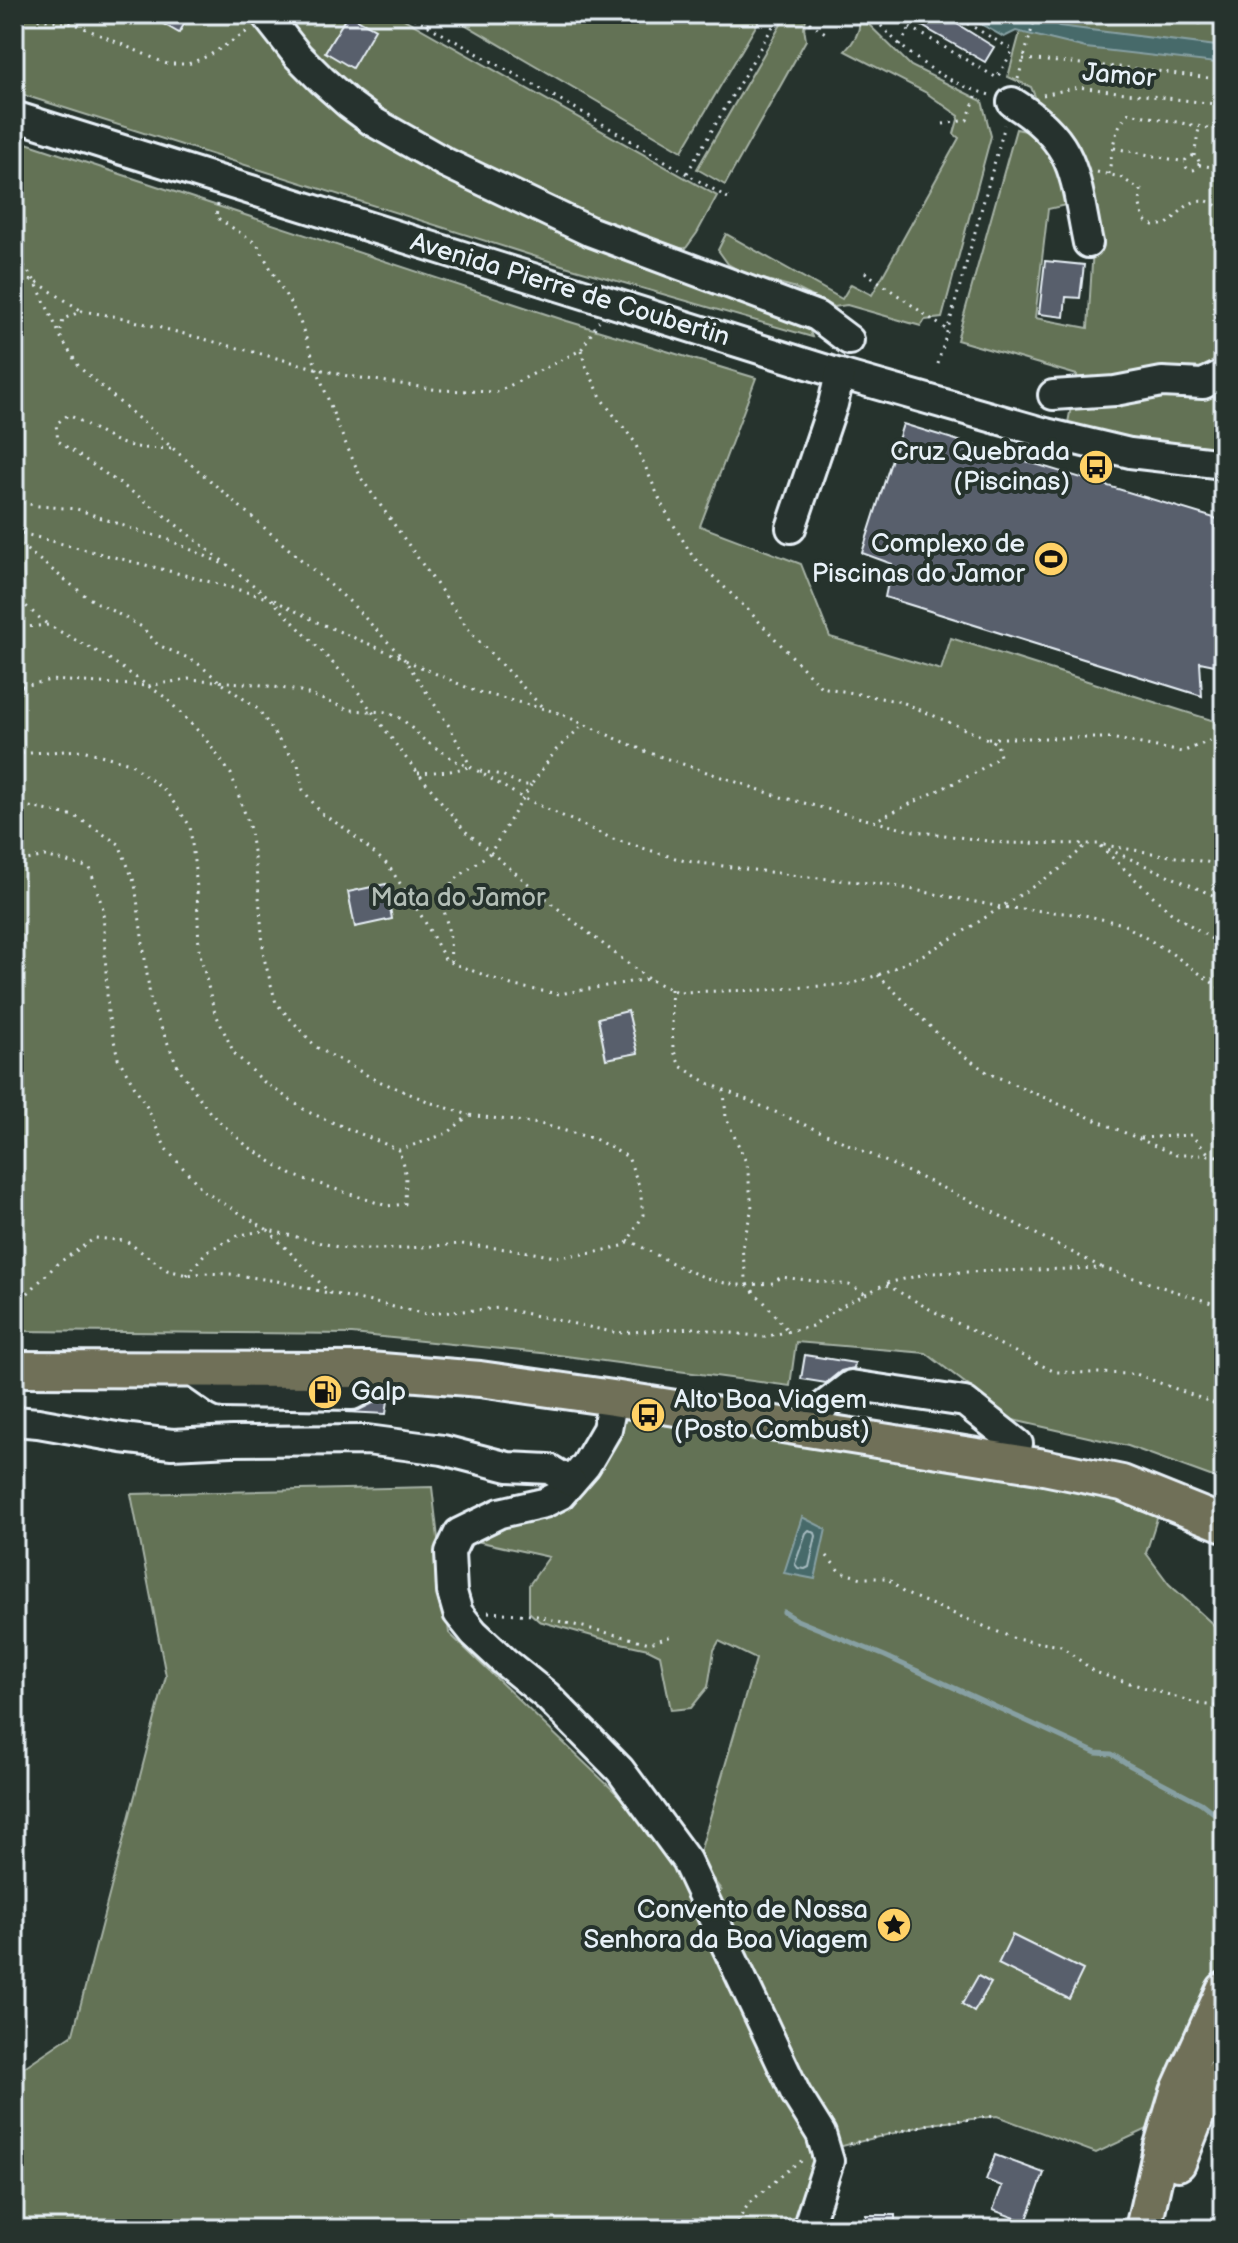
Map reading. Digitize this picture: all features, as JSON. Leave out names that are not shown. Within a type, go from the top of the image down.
[{"type":"main road","points":[[14,1351],[383,1352],[478,1361],[1018,1444],[1128,1466],[1224,1502]]},
{"type":"main road","points":[[14,1369],[369,1370],[480,1379],[1025,1463],[1122,1483],[1224,1524]]},
{"type":"main road","points":[[1143,2229],[1178,2092],[1224,1990]]},
{"type":"main road","points":[[1161,2149],[1199,2073],[1224,2039]]},
{"type":"main road","points":[[1162,2229],[1179,2158],[1198,2112],[1224,2073]]},
{"type":"street","points":[[266,16],[322,80],[372,121],[397,136],[446,163],[589,231],[817,316],[849,340]]},
{"type":"street","points":[[1012,102],[1040,122],[1066,152],[1080,193],[1088,243]]},
{"type":"street","name":"Avenida Pierre de Coubertin","points":[[14,116],[840,374],[1046,433],[1130,453],[1224,464]]},
{"type":"street","points":[[791,528],[833,404],[840,374]]},
{"type":"street","points":[[1053,395],[1115,391],[1162,382],[1203,384],[1224,374]]},
{"type":"street","name":"Avenida Pierre de Coubertin","points":[[1130,453],[1191,478],[1224,484]]},
{"type":"street","points":[[613,1398],[607,1429],[586,1465],[560,1495],[544,1503],[500,1513],[459,1533],[450,1552],[452,1592],[458,1613],[474,1633],[547,1696],[620,1770],[686,1860],[796,2094],[821,2134],[829,2161],[807,2229]]},
{"type":"street","points":[[14,1421],[172,1444],[367,1440],[443,1450],[508,1467],[549,1469],[571,1482]]},
{"type":"path","points":[[407,14],[733,201]]},
{"type":"path","points":[[427,25],[433,14]]},
{"type":"path","points":[[687,173],[780,14]]},
{"type":"path","points":[[796,14],[827,34]]},
{"type":"path","points":[[870,14],[900,45],[953,82],[1012,102]]},
{"type":"path","points":[[900,45],[918,14]]},
{"type":"path","points":[[910,27],[997,78],[1013,50],[951,14]]},
{"type":"path","points":[[938,364],[1036,14]]},
{"type":"path","points":[[1177,14],[1196,24],[1224,19]]},
{"type":"path","points":[[15,15],[75,24],[167,64],[188,64],[210,55],[266,16]]},
{"type":"path","points":[[1023,59],[1224,80]]},
{"type":"path","name":"Jamor","points":[[1012,102],[1078,87],[1224,105]]},
{"type":"path","points":[[943,124],[967,120],[978,91]]},
{"type":"path","points":[[1224,131],[1129,113],[1121,120],[1109,174],[1141,190],[1140,205],[1144,220],[1153,225],[1166,225],[1191,201],[1205,199],[1224,212]]},
{"type":"path","points":[[1194,156],[1200,127]]},
{"type":"path","points":[[1113,148],[1185,162]]},
{"type":"path","points":[[1185,162],[1189,156],[1194,156],[1198,158],[1199,165]]},
{"type":"path","points":[[1185,162],[1186,167],[1192,170],[1199,165],[1224,169]]},
{"type":"path","points":[[217,205],[216,217],[257,244],[299,319],[337,424],[361,478],[472,634],[543,708]]},
{"type":"path","points":[[14,253],[35,281],[60,336],[79,367],[350,602],[405,660],[473,768],[524,798],[613,839],[685,861],[889,885],[1001,907],[1084,915],[1123,924],[1224,991]]},
{"type":"path","points":[[865,272],[947,330]]},
{"type":"path","points":[[14,278],[35,281],[82,311],[119,317],[342,375],[439,390],[497,392],[581,350],[611,303]]},
{"type":"path","points":[[60,336],[63,319],[82,311]]},
{"type":"path","points":[[581,350],[603,401],[634,441],[663,507],[693,557],[821,687],[902,702],[997,743],[1000,756],[975,773],[874,821]]},
{"type":"path","points":[[171,448],[147,449],[114,441],[68,415],[56,424],[58,441],[151,505],[271,599],[351,682],[464,830],[648,979],[677,992],[851,984],[878,975],[919,957],[1001,907],[1060,869],[1088,844]]},
{"type":"path","points":[[14,501],[77,509],[167,539],[230,567]]},
{"type":"path","points":[[14,531],[271,599],[475,691],[543,708],[647,752],[781,797],[907,830],[1003,843],[1098,844],[1224,865]]},
{"type":"path","points":[[14,540],[87,597],[142,627],[158,645],[195,661],[259,710],[298,764],[303,790],[322,814],[346,829],[388,865],[446,961],[514,986],[559,994],[648,979]]},
{"type":"path","points":[[14,596],[48,625],[105,656],[165,697],[204,737],[231,774],[249,825],[264,958],[276,1003],[316,1047],[374,1079],[432,1103],[469,1115],[540,1124],[595,1139],[628,1157],[640,1188],[643,1215],[626,1245],[593,1253],[555,1257],[461,1244],[346,1249],[268,1230],[240,1235],[207,1251],[187,1275]]},
{"type":"path","points":[[14,628],[48,625]]},
{"type":"path","points":[[14,688],[51,680],[148,686],[188,679],[300,691],[350,710],[386,712],[402,719],[424,740],[459,763],[502,775],[522,785],[531,785]]},
{"type":"path","points":[[451,962],[444,910],[446,892],[453,881],[491,852],[556,750],[584,724]]},
{"type":"path","points":[[986,738],[1111,738],[1182,752],[1224,735]]},
{"type":"path","points":[[14,754],[82,750],[130,763],[167,793],[190,826],[197,888],[199,950],[214,1010],[234,1053],[264,1082],[308,1112],[399,1150],[448,1133],[469,1115]]},
{"type":"path","points":[[418,773],[473,768]]},
{"type":"path","points":[[14,804],[75,816],[119,844],[135,884],[151,1004],[178,1067],[211,1114],[247,1146],[292,1175],[387,1206],[405,1204],[406,1176],[399,1150]]},
{"type":"path","points":[[1098,844],[1224,900]]},
{"type":"path","points":[[1098,844],[1170,912],[1224,947]]},
{"type":"path","points":[[14,863],[45,856],[90,868],[103,909],[108,1014],[118,1058],[148,1109],[166,1149],[205,1192],[268,1230],[330,1293]]},
{"type":"path","points":[[878,975],[948,1044],[988,1073],[1176,1155],[1224,1157]]},
{"type":"path","points":[[671,989],[673,1049],[680,1066],[708,1083],[962,1197],[1103,1268],[1224,1307]]},
{"type":"path","points":[[723,1090],[726,1118],[747,1164],[752,1208],[742,1248],[747,1285],[788,1331]]},
{"type":"path","points":[[1137,1139],[1191,1135],[1210,1155]]},
{"type":"path","points":[[14,1301],[28,1293],[57,1264],[95,1238],[126,1241],[167,1270],[187,1275],[230,1274],[277,1281],[426,1314],[500,1308],[617,1333],[693,1328],[764,1337],[812,1326],[885,1284],[930,1273],[1103,1268]]},
{"type":"path","points":[[628,1240],[692,1271],[733,1286],[773,1283],[781,1277],[849,1285],[866,1294]]},
{"type":"path","points":[[885,1284],[1055,1372],[1136,1374],[1224,1407]]},
{"type":"path","points":[[827,1556],[840,1572],[862,1578],[887,1578],[904,1593],[1015,1639],[1061,1646],[1095,1672],[1199,1704],[1224,1707]]},
{"type":"path","points":[[458,1613],[465,1608],[533,1615],[650,1643],[672,1636]]},
{"type":"path","points":[[733,2229],[749,2203],[797,2163],[825,2150],[930,2124],[997,2116]]},
{"type":"green space","points":[[14,14],[259,14],[355,117],[808,326],[812,337],[565,266],[14,92]]},
{"type":"green space","points":[[281,14],[395,14],[717,196],[686,248],[675,249],[635,235],[524,186],[370,105],[326,66]]},
{"type":"green space","points":[[452,14],[763,14],[682,151]]},
{"type":"green space","points":[[787,14],[807,14],[804,28],[806,40],[725,185],[697,169]]},
{"type":"green space","points":[[858,14],[911,66],[982,101],[991,136],[942,318],[925,320],[921,326],[847,305],[834,307],[793,287],[745,274],[728,264],[718,250],[726,234],[842,299],[851,284],[872,295],[959,138],[954,134],[959,116],[925,92],[845,51],[857,34]]},
{"type":"green space","points":[[1025,14],[1224,14],[1224,455],[1157,444],[1068,423],[1077,375],[957,340],[1016,129],[1031,132],[1059,163],[1070,204],[1048,209],[1035,318],[1088,328],[1095,216],[1031,87],[1008,77]]},
{"type":"green space","name":"Mata do Jamor","points":[[14,139],[567,321],[756,378],[700,526],[801,564],[830,637],[941,670],[951,638],[1224,724],[1224,1481],[1128,1446],[1013,1420],[926,1353],[796,1342],[790,1386],[551,1354],[352,1334],[14,1331]]},
{"type":"green space","points":[[625,1419],[770,1432],[1088,1486],[1160,1509],[1146,1553],[1169,1584],[1217,1628],[1224,1630],[1224,1972],[1215,1985],[1154,2126],[1096,2153],[997,2116],[930,2124],[826,2150],[807,2229],[14,2229],[14,2074],[73,2034],[166,1676],[131,1494],[432,1487],[449,1633],[722,1891],[698,1859],[756,1659],[719,1641],[714,1650],[708,1687],[691,1708],[671,1710],[660,1655],[648,1649],[539,1621],[529,1612],[529,1585],[549,1557],[472,1540],[595,1466]]},
{"type":"water","points":[[963,14],[1039,14],[1059,26],[1224,47],[1224,64],[1086,48],[1016,31],[1004,37]]},
{"type":"water","points":[[802,1517],[826,1529],[815,1579],[784,1573]]},
{"type":"building","points":[[146,14],[190,14],[179,33]]},
{"type":"building","points":[[348,14],[375,29],[352,68],[325,52]]},
{"type":"building","points":[[901,14],[941,14],[994,47],[985,62]]},
{"type":"building","points":[[1045,261],[1084,265],[1080,298],[1066,297],[1064,317],[1039,314]]},
{"type":"building","name":"Complexo de Piscinas do Jamor","points":[[903,424],[1224,521],[1224,588],[1216,610],[1219,666],[1200,662],[1202,696],[885,597],[892,564],[862,553]]},
{"type":"building","points":[[386,884],[392,919],[355,927],[348,892]]},
{"type":"building","points":[[628,1011],[638,1053],[606,1059],[598,1018]]},
{"type":"building","points":[[805,1355],[855,1363],[854,1368],[841,1371],[826,1383],[801,1379]]},
{"type":"building","points":[[379,1400],[388,1401],[386,1414],[346,1412],[359,1410]]},
{"type":"building","points":[[886,1914],[906,1918],[902,1936],[882,1932]]},
{"type":"building","points":[[1012,1935],[1083,1970],[1069,1999],[998,1964]]},
{"type":"building","points":[[978,1976],[991,1983],[974,2012],[962,2004]]},
{"type":"building","points":[[995,2155],[1044,2173],[1026,2222],[993,2210],[1002,2186],[986,2180]]},
{"type":"building","points":[[866,2215],[895,2215],[895,2229],[866,2229]]},
{"type":"waterway","points":[[784,1612],[1096,1753],[1112,1754],[1201,1803],[1224,1821]]},
{"type":"place","name":"Cruz Quebrada (Piscinas)","points":[[1096,467]]},
{"type":"place","name":"Complexo de Piscinas do Jamor","points":[[1051,559]]},
{"type":"place","name":"Galp","points":[[325,1392]]},
{"type":"place","name":"Alto Boa Viagem (Posto Combust)","points":[[648,1415]]},
{"type":"place","name":"Convento de Nossa Senhora da Boa Viagem","points":[[894,1925]]}]
